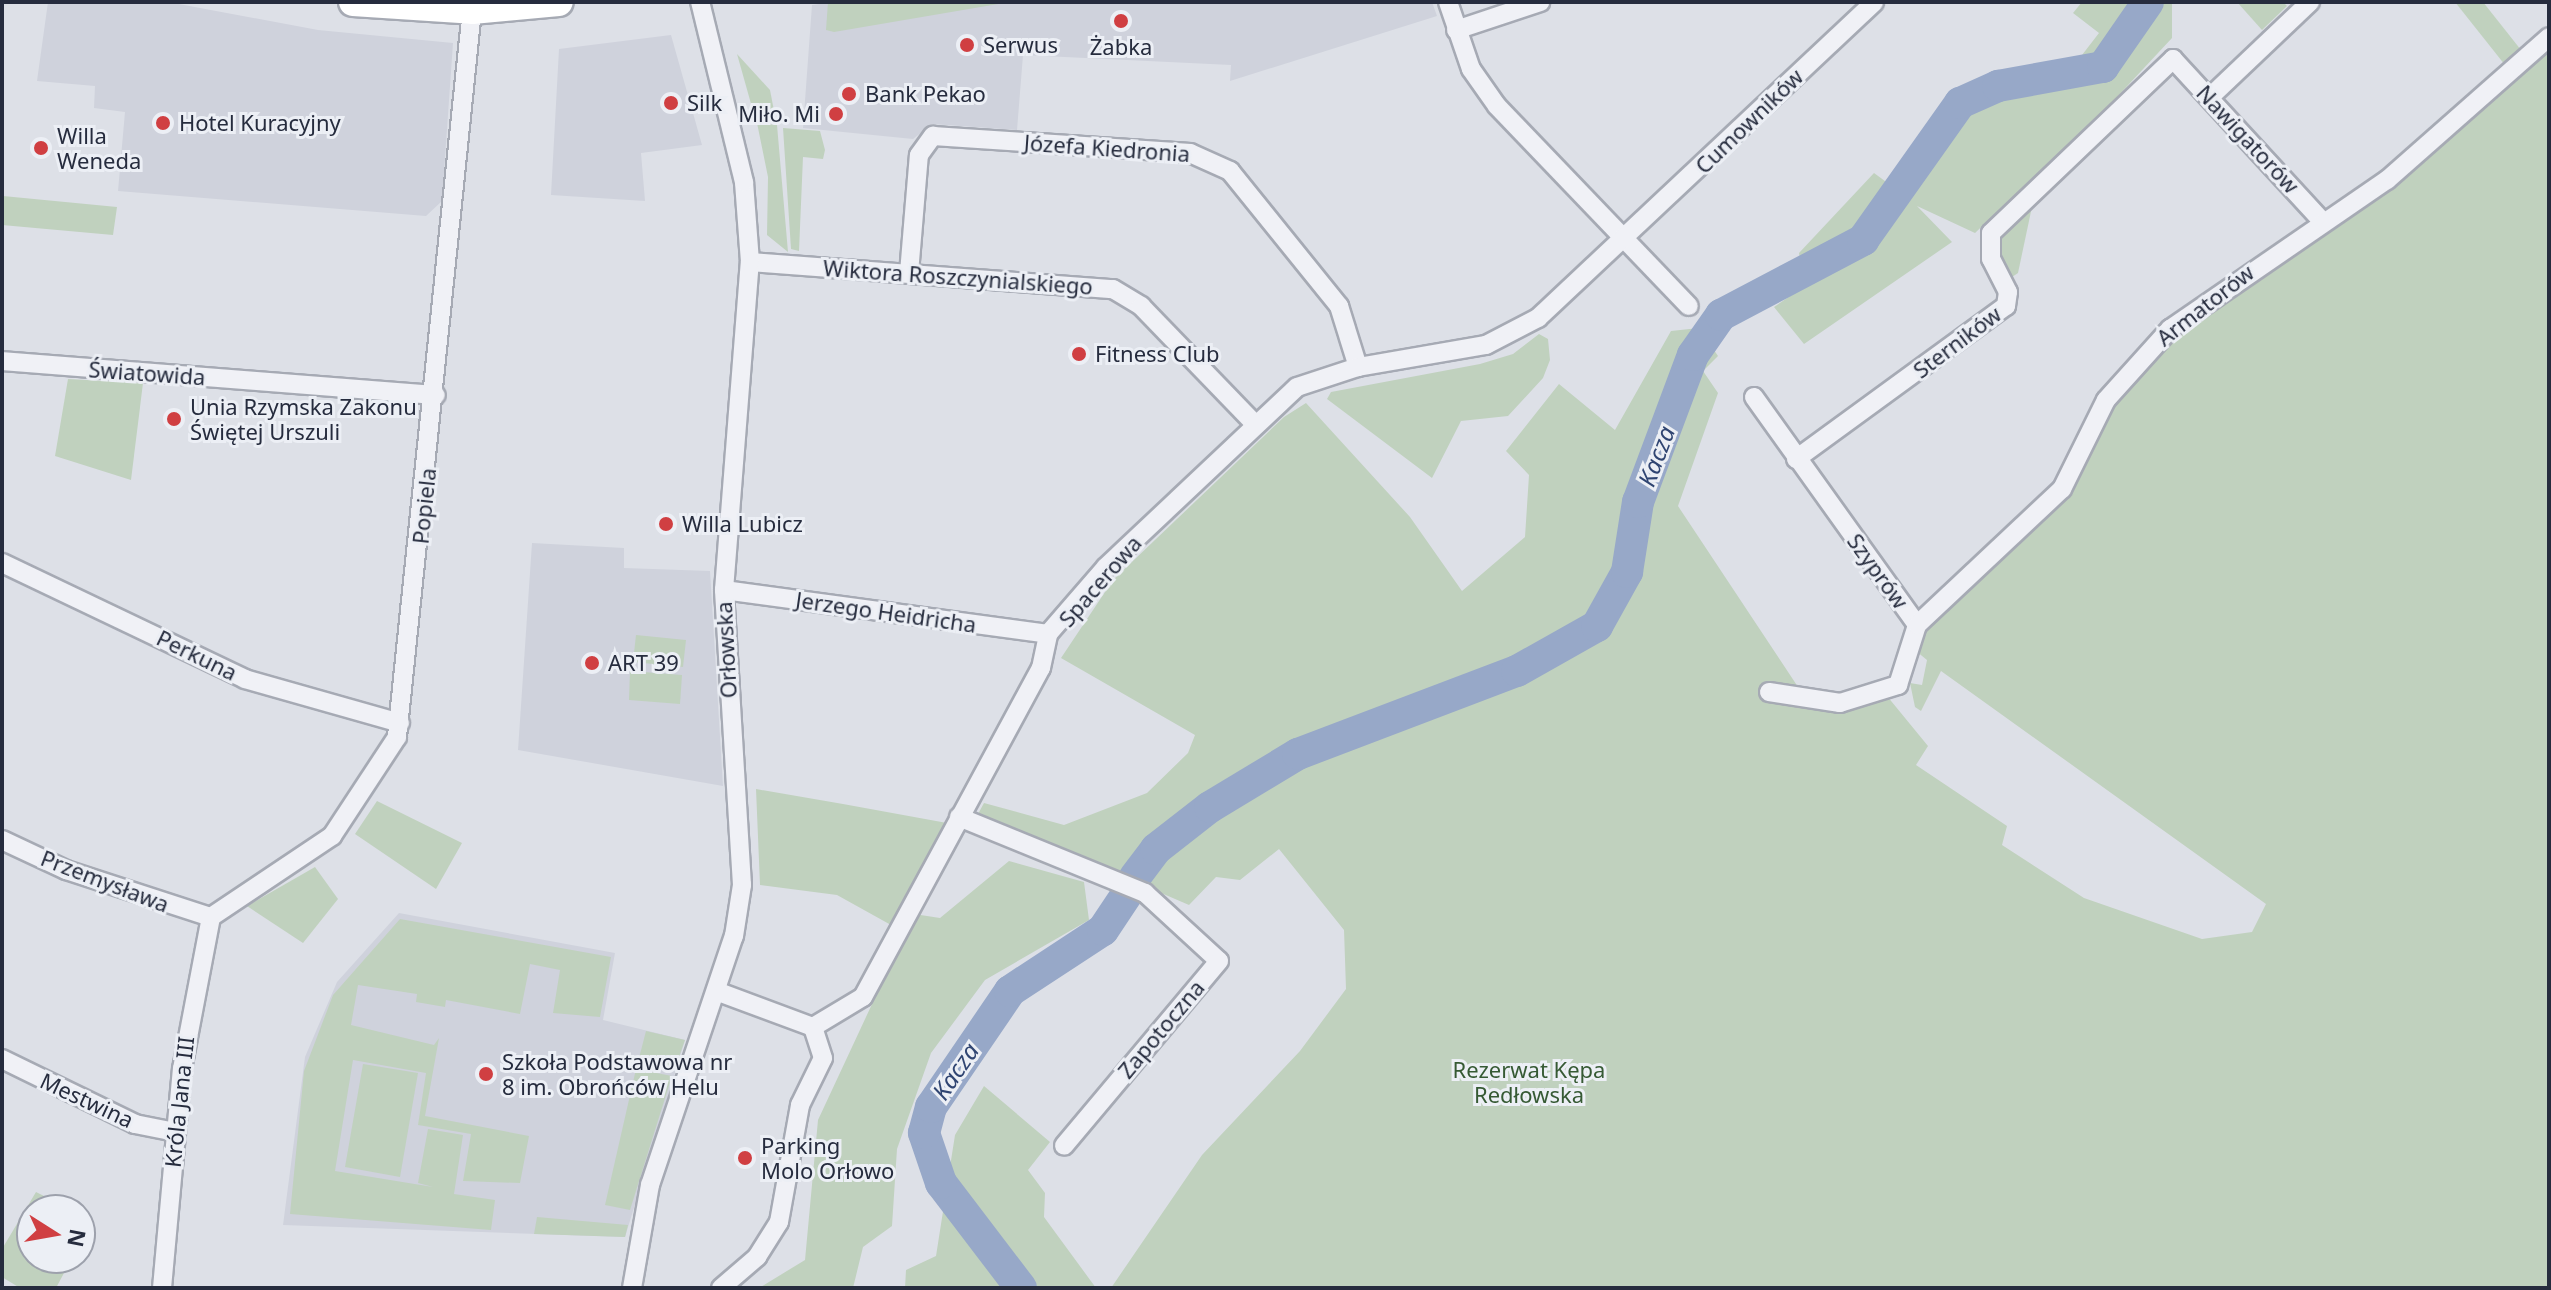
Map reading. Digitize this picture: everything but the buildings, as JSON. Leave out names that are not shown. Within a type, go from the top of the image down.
[{"type":"main road","points":[[353,2],[472,10],[559,2]]},
{"type":"street","name":"Orłowska","points":[[632,1288],[650,1185],[716,991],[742,885],[724,590],[750,262],[744,182],[700,2]]},
{"type":"street","points":[[1448,2],[1456,30],[1497,106],[1689,306]]},
{"type":"street","points":[[1456,30],[1540,2]]},
{"type":"street","name":"Cumowników","points":[[1624,241],[1874,2]]},
{"type":"street","points":[[2210,97],[2310,2]]},
{"type":"street","name":"Popiela","points":[[211,917],[332,836],[393,746],[400,723],[436,395],[472,10]]},
{"type":"street","name":"Armatorów","points":[[1917,625],[2062,489],[2106,400],[2170,329],[2322,221],[2387,180],[2549,37]]},
{"type":"street","name":"Nawigatorów","points":[[2173,59],[2322,221]]},
{"type":"street","name":"Sterników","points":[[1796,459],[2006,306],[2008,292],[1991,259],[1991,233],[2173,59]]},
{"type":"street","name":"Józefa Kiedronia","points":[[909,273],[919,155],[933,136],[1190,153],[1230,171],[1339,306],[1358,367]]},
{"type":"street","name":"Spacerowa","points":[[813,1027],[863,997],[1041,668],[1048,634],[1106,567],[1254,423],[1306,382],[1358,367],[1516,334],[1624,241]]},
{"type":"street","name":"Wiktora Roszczynialskiego","points":[[750,262],[1113,289],[1141,306],[1254,423]]},
{"type":"street","name":"Światowida","points":[[2,361],[436,395]]},
{"type":"street","name":"Szyprów","points":[[1754,397],[1917,625],[1898,685],[1840,703],[1769,692]]},
{"type":"street","name":"Perkuna","points":[[2,563],[245,679],[400,723]]},
{"type":"street","name":"Jerzego Heidricha","points":[[724,590],[1048,634]]},
{"type":"street","name":"Zapotoczna","points":[[959,817],[1145,893],[1219,961],[1064,1146]]},
{"type":"street","name":"Przemysława","points":[[2,840],[66,870],[211,917]]},
{"type":"street","name":"Króla Jana III","points":[[162,1288],[175,1132],[211,917]]},
{"type":"street","points":[[716,991],[813,1027],[823,1058],[800,1105],[779,1222],[757,1257],[721,1288]]},
{"type":"street","name":"Mestwina","points":[[2,1059],[135,1124],[175,1132]]},
{"type":"shaded area","points":[[48,2],[168,2],[318,30],[453,43],[442,201],[426,216],[118,191],[125,112],[94,108],[95,86],[37,81]]},
{"type":"shaded area","points":[[833,2],[1432,2],[1437,16],[1230,81],[1231,65],[1023,55],[1017,130],[932,124],[913,139],[803,128],[812,5]]},
{"type":"shaded area","points":[[671,35],[702,145],[641,153],[645,201],[551,195],[559,49]]},
{"type":"shaded area","points":[[532,543],[624,548],[624,568],[710,571],[723,786],[518,750]]},
{"type":"shaded area","name":"Szkoła Podstawowa nr 8 im. Obrońców Helu","points":[[399,913],[615,953],[603,1020],[685,1040],[625,1237],[283,1225],[305,1057],[337,982]]},
{"type":"green space","points":[[828,2],[1010,2],[834,32],[826,30]]},
{"type":"green space","points":[[2082,2],[2144,2],[2102,62],[2079,72],[2072,68],[2099,33],[2073,13]]},
{"type":"green space","points":[[2152,2],[2172,2],[2172,38],[2116,98],[1975,233],[1917,206],[1952,242],[1804,344],[1774,307],[1805,286],[1799,253],[1874,173],[1904,195],[1963,115],[1981,102],[2092,80],[2115,59]]},
{"type":"green space","points":[[2237,2],[2283,2],[2287,6],[2262,30]]},
{"type":"green space","points":[[2455,2],[2483,2],[2521,50],[2505,65]]},
{"type":"green space","name":"Rezerwat Kępa Redłowska","points":[[2549,47],[2549,1288],[1111,1288],[1202,1155],[1300,1051],[1346,989],[1344,930],[1279,849],[1240,880],[1216,877],[1189,905],[978,814],[984,803],[1064,825],[1147,793],[1188,753],[1195,735],[1061,658],[1113,580],[1284,417],[1306,403],[1410,517],[1462,591],[1525,537],[1529,475],[1506,451],[1559,384],[1615,430],[1671,331],[1699,328],[1718,356],[1703,371],[1718,393],[1678,506],[1800,690],[1798,703],[1887,696],[1928,746],[1916,765],[2007,826],[2002,845],[2084,898],[2202,939],[2252,932],[2266,904],[1941,671],[1921,711],[1915,707],[1910,683],[1922,685],[1927,660],[1916,651],[1918,638],[2072,490],[2116,402],[2174,335],[2402,177]]},
{"type":"green space","points":[[737,54],[770,90],[776,121],[755,118]]},
{"type":"green space","points":[[757,123],[777,125],[788,252],[767,235],[768,177]]},
{"type":"green space","points":[[783,128],[820,131],[825,150],[823,159],[803,157],[799,251],[791,249]]},
{"type":"green space","points":[[3,196],[117,207],[113,235],[2,225]]},
{"type":"green space","points":[[2033,202],[2018,273],[2006,281],[1997,237]]},
{"type":"green space","points":[[1539,334],[1548,339],[1550,360],[1543,378],[1508,416],[1461,421],[1432,478],[1327,399],[1331,392],[1480,364],[1513,354]]},
{"type":"green space","points":[[68,379],[143,383],[131,480],[55,456]]},
{"type":"green space","points":[[636,635],[686,640],[683,667],[633,662]]},
{"type":"green space","points":[[630,671],[682,675],[680,704],[629,700]]},
{"type":"green space","points":[[756,789],[947,823],[891,925],[837,895],[760,885]]},
{"type":"green space","points":[[377,801],[462,843],[436,889],[355,834]]},
{"type":"green space","points":[[1009,861],[1084,882],[1089,920],[985,980],[931,1053],[897,1149],[892,1226],[863,1247],[853,1288],[759,1288],[805,1260],[818,1120],[914,914],[940,918]]},
{"type":"green space","points":[[315,867],[338,899],[303,943],[247,906]]},
{"type":"green space","points":[[400,919],[611,957],[600,1017],[553,1013],[560,970],[530,964],[520,1014],[446,1000],[445,1007],[416,1002],[417,994],[358,985],[351,1025],[434,1045],[439,1038],[425,1116],[529,1136],[520,1183],[463,1181],[471,1134],[418,1125],[426,1073],[353,1060],[335,1171],[433,1187],[418,1183],[428,1129],[463,1135],[454,1194],[495,1200],[491,1230],[290,1214],[304,1071],[333,995]]},
{"type":"green space","points":[[646,1031],[685,1040],[675,1068],[638,1062]]},
{"type":"green space","points":[[363,1064],[418,1073],[400,1177],[345,1167]]},
{"type":"green space","points":[[636,1069],[672,1076],[630,1210],[605,1205]]},
{"type":"green space","points":[[984,1086],[1050,1142],[1028,1170],[1045,1193],[1044,1217],[1096,1288],[905,1288],[906,1270],[936,1256],[955,1135]]},
{"type":"green space","points":[[537,1217],[628,1225],[625,1237],[534,1234]]},
{"type":"green space","points":[[16,1226],[16,1274],[63,1274],[56,1288],[20,1288],[2,1277],[2,1249]]},
{"type":"waterway","name":"Kacza","points":[[1135,877],[1156,849],[1210,807],[1298,754],[1517,671],[1597,626],[1627,572],[1638,502],[1693,355],[1721,315],[1863,240],[1960,103],[1998,86],[2103,67],[2148,2]]},
{"type":"waterway","name":"Kacza","points":[[1021,1288],[941,1183],[924,1133],[931,1107],[1010,991],[1103,930],[1129,891]]},
{"type":"place","name":"Żabka","points":[[1121,21]]},
{"type":"place","name":"Serwus","points":[[967,45]]},
{"type":"place","name":"Bank Pekao","points":[[849,94]]},
{"type":"place","name":"Silk","points":[[671,103]]},
{"type":"place","name":"Miło. Mi","points":[[836,114]]},
{"type":"place","name":"Hotel Kuracyjny","points":[[163,123]]},
{"type":"place","name":"Willa Weneda","points":[[41,148]]},
{"type":"place","name":"Fitness Club","points":[[1079,354]]},
{"type":"place","name":"Unia Rzymska Zakonu Świętej Urszuli","points":[[174,419]]},
{"type":"place","name":"Willa Lubicz","points":[[666,524]]},
{"type":"place","name":"ART 39","points":[[592,663]]},
{"type":"place","name":"Szkoła Podstawowa nr 8 im. Obrońców Helu","points":[[486,1074]]},
{"type":"place","name":"Parking Molo Orłowo","points":[[745,1158]]}]
